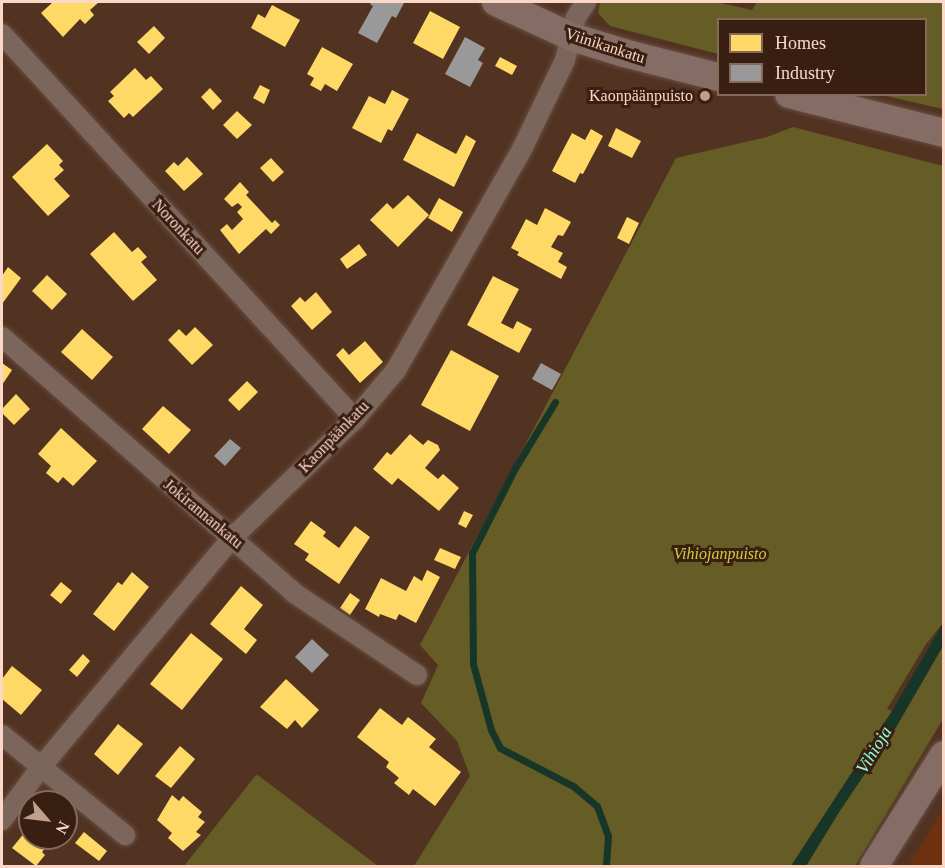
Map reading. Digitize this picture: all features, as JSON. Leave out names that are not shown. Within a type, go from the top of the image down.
[{"type":"main road","name":"Viinikankatu","points":[[496,2],[572,37],[624,54],[717,77]]},
{"type":"main road","points":[[797,96],[944,133]]},
{"type":"main road","points":[[874,867],[944,755]]},
{"type":"street","name":"Kaonpäänkatu","points":[[2,820],[41,767],[232,538],[354,419],[401,362],[522,149],[565,60],[576,17],[586,2]]},
{"type":"street","name":"Noronkatu","points":[[2,34],[354,419]]},
{"type":"street","name":"Jokirannankatu","points":[[2,337],[294,593],[417,675]]},
{"type":"street","points":[[2,735],[125,834]]},
{"type":"shaded area","points":[[943,809],[943,866],[908,866]]},
{"type":"green space","points":[[600,2],[717,2],[752,10],[757,2],[943,2],[943,109],[886,96],[927,96],[927,18],[717,18],[717,54],[610,26],[598,13]]},
{"type":"green space","name":"Vihiojanpuisto","points":[[793,127],[943,166],[943,623],[926,644],[887,709],[892,711],[791,866],[414,866],[470,776],[457,741],[421,703],[438,665],[420,645],[676,158],[767,137]]},
{"type":"green space","points":[[943,646],[943,719],[855,866],[806,866],[890,737]]},
{"type":"green space","points":[[256,775],[259,776],[378,866],[184,866]]},
{"type":"water","name":"Vihioja","points":[[943,623],[943,646],[895,729],[806,866],[791,866],[892,711]]},
{"type":"building: Homes","points":[[53,2],[99,2],[90,10],[94,15],[85,24],[80,19],[63,37],[41,13]]},
{"type":"building: Homes","points":[[272,5],[300,20],[285,47],[251,28],[258,14],[265,18]]},
{"type":"building: Homes","points":[[430,11],[460,27],[443,59],[413,43]]},
{"type":"building: Homes","points":[[154,26],[165,38],[149,54],[137,42]]},
{"type":"building: Homes","points":[[322,47],[353,64],[337,91],[325,84],[321,91],[310,85],[314,78],[307,74]]},
{"type":"building: Homes","points":[[500,57],[517,66],[512,75],[495,66]]},
{"type":"building: Homes","points":[[135,68],[146,80],[151,76],[163,89],[133,117],[129,113],[124,118],[108,101],[114,96],[110,92]]},
{"type":"building: Homes","points":[[260,85],[270,90],[264,104],[253,98]]},
{"type":"building: Homes","points":[[210,88],[222,101],[213,110],[201,97]]},
{"type":"building: Homes","points":[[392,90],[409,99],[392,131],[388,129],[381,143],[352,128],[369,96],[385,104]]},
{"type":"building: Homes","points":[[237,111],[252,125],[237,139],[223,125]]},
{"type":"building: Homes","points":[[616,128],[641,141],[632,158],[608,146]]},
{"type":"building: Homes","points":[[591,129],[603,136],[583,174],[580,173],[575,183],[552,171],[572,133],[585,140]]},
{"type":"building: Homes","points":[[417,133],[456,154],[466,135],[476,141],[454,187],[403,160]]},
{"type":"building: Homes","points":[[47,144],[63,161],[59,165],[64,170],[54,179],[70,196],[48,216],[12,177]]},
{"type":"building: Homes","points":[[187,157],[203,174],[184,191],[165,171],[174,162],[178,166]]},
{"type":"building: Homes","points":[[271,158],[284,172],[273,182],[260,168]]},
{"type":"building: Homes","points":[[240,182],[249,192],[246,195],[272,223],[275,220],[280,225],[271,234],[266,229],[239,254],[220,230],[227,224],[232,230],[243,219],[237,212],[242,207],[238,203],[232,207],[224,199]]},
{"type":"building: Homes","points":[[408,195],[429,215],[398,247],[370,220],[387,203],[393,209]]},
{"type":"building: Homes","points":[[439,198],[463,212],[452,232],[428,218]]},
{"type":"building: Homes","points":[[545,208],[571,222],[563,236],[558,235],[551,247],[563,253],[558,262],[567,267],[561,279],[517,255],[519,252],[511,248],[526,219],[537,225]]},
{"type":"building: Homes","points":[[627,217],[639,223],[629,244],[617,238]]},
{"type":"building: Homes","points":[[114,232],[132,252],[138,247],[147,257],[141,262],[157,280],[133,301],[90,254]]},
{"type":"building: Homes","points":[[359,244],[367,255],[347,269],[340,259]]},
{"type":"building: Homes","points":[[8,267],[21,278],[2,304],[2,276]]},
{"type":"building: Homes","points":[[47,275],[67,294],[52,310],[32,291]]},
{"type":"building: Homes","points":[[493,276],[519,289],[501,323],[513,329],[517,321],[532,329],[519,353],[467,325]]},
{"type":"building: Homes","points":[[316,292],[332,312],[312,330],[291,306],[300,297],[305,302]]},
{"type":"building: Homes","points":[[195,327],[213,345],[192,365],[168,340],[179,329],[186,336]]},
{"type":"building: Homes","points":[[82,329],[113,357],[92,380],[61,352]]},
{"type":"building: Homes","points":[[365,341],[383,362],[360,383],[336,355],[343,348],[349,355]]},
{"type":"building: Homes","points":[[451,350],[499,376],[470,431],[421,405]]},
{"type":"building: Homes","points":[[2,363],[12,370],[2,385]]},
{"type":"building: Homes","points":[[247,381],[258,392],[239,411],[228,400]]},
{"type":"building: Homes","points":[[16,394],[30,409],[14,425],[2,413],[2,409]]},
{"type":"building: Homes","points":[[163,406],[191,430],[169,454],[142,429]]},
{"type":"building: Homes","points":[[61,428],[97,461],[73,486],[63,477],[58,483],[46,473],[51,466],[38,454]]},
{"type":"building: Homes","points":[[410,434],[423,445],[428,440],[438,445],[440,450],[425,468],[438,479],[443,474],[459,488],[439,511],[398,478],[392,485],[373,469],[387,452],[391,455]]},
{"type":"building: Homes","points":[[464,511],[473,515],[466,528],[458,524]]},
{"type":"building: Homes","points":[[311,521],[326,532],[323,536],[339,548],[355,526],[370,537],[339,584],[305,560],[309,554],[294,544]]},
{"type":"building: Homes","points":[[440,548],[461,557],[455,569],[434,560]]},
{"type":"building: Homes","points":[[427,570],[440,577],[416,623],[399,614],[396,620],[380,614],[379,617],[365,609],[381,578],[406,591],[414,576],[422,581]]},
{"type":"building: Homes","points":[[132,572],[149,587],[114,631],[93,614],[118,582],[122,585]]},
{"type":"building: Homes","points":[[61,582],[72,591],[61,604],[50,595]]},
{"type":"building: Homes","points":[[241,586],[263,605],[244,629],[257,640],[246,654],[210,624]]},
{"type":"building: Homes","points":[[350,593],[360,600],[350,615],[340,608]]},
{"type":"building: Homes","points":[[191,633],[223,659],[182,710],[150,684]]},
{"type":"building: Homes","points":[[83,654],[90,661],[77,677],[69,670]]},
{"type":"building: Homes","points":[[12,666],[42,690],[21,715],[2,699],[2,679]]},
{"type":"building: Homes","points":[[286,679],[319,710],[302,728],[295,720],[287,729],[260,707]]},
{"type":"building: Homes","points":[[380,708],[402,725],[408,717],[436,739],[429,747],[461,772],[435,806],[413,789],[409,795],[394,783],[399,778],[386,767],[389,762],[357,737]]},
{"type":"building: Homes","points":[[118,724],[143,744],[118,775],[94,754]]},
{"type":"building: Homes","points":[[180,746],[195,759],[171,788],[155,776]]},
{"type":"building: Homes","points":[[172,795],[179,801],[183,796],[202,812],[198,817],[205,822],[196,832],[201,835],[183,851],[168,838],[172,833],[157,820]]},
{"type":"building: Homes","points":[[84,832],[107,851],[99,861],[78,845],[78,839]]},
{"type":"building: Homes","points":[[18,841],[18,850],[44,850],[42,852],[45,855],[36,866],[12,848]]},
{"type":"building: Industry","points":[[371,2],[404,3],[396,18],[392,16],[377,43],[358,33],[373,6]]},
{"type":"building: Industry","points":[[465,37],[485,48],[478,60],[483,63],[470,87],[445,74]]},
{"type":"building: Industry","points":[[541,363],[561,374],[552,390],[532,379]]},
{"type":"building: Industry","points":[[230,439],[241,448],[225,466],[214,456]]},
{"type":"building: Industry","points":[[312,639],[329,655],[312,673],[295,657]]},
{"type":"waterway","points":[[555,402],[515,468],[472,553],[473,664],[491,730],[500,748],[573,786],[597,806],[608,836],[606,866]]},
{"type":"place","name":"Kaonpäänpuisto","points":[[705,96]]}]
